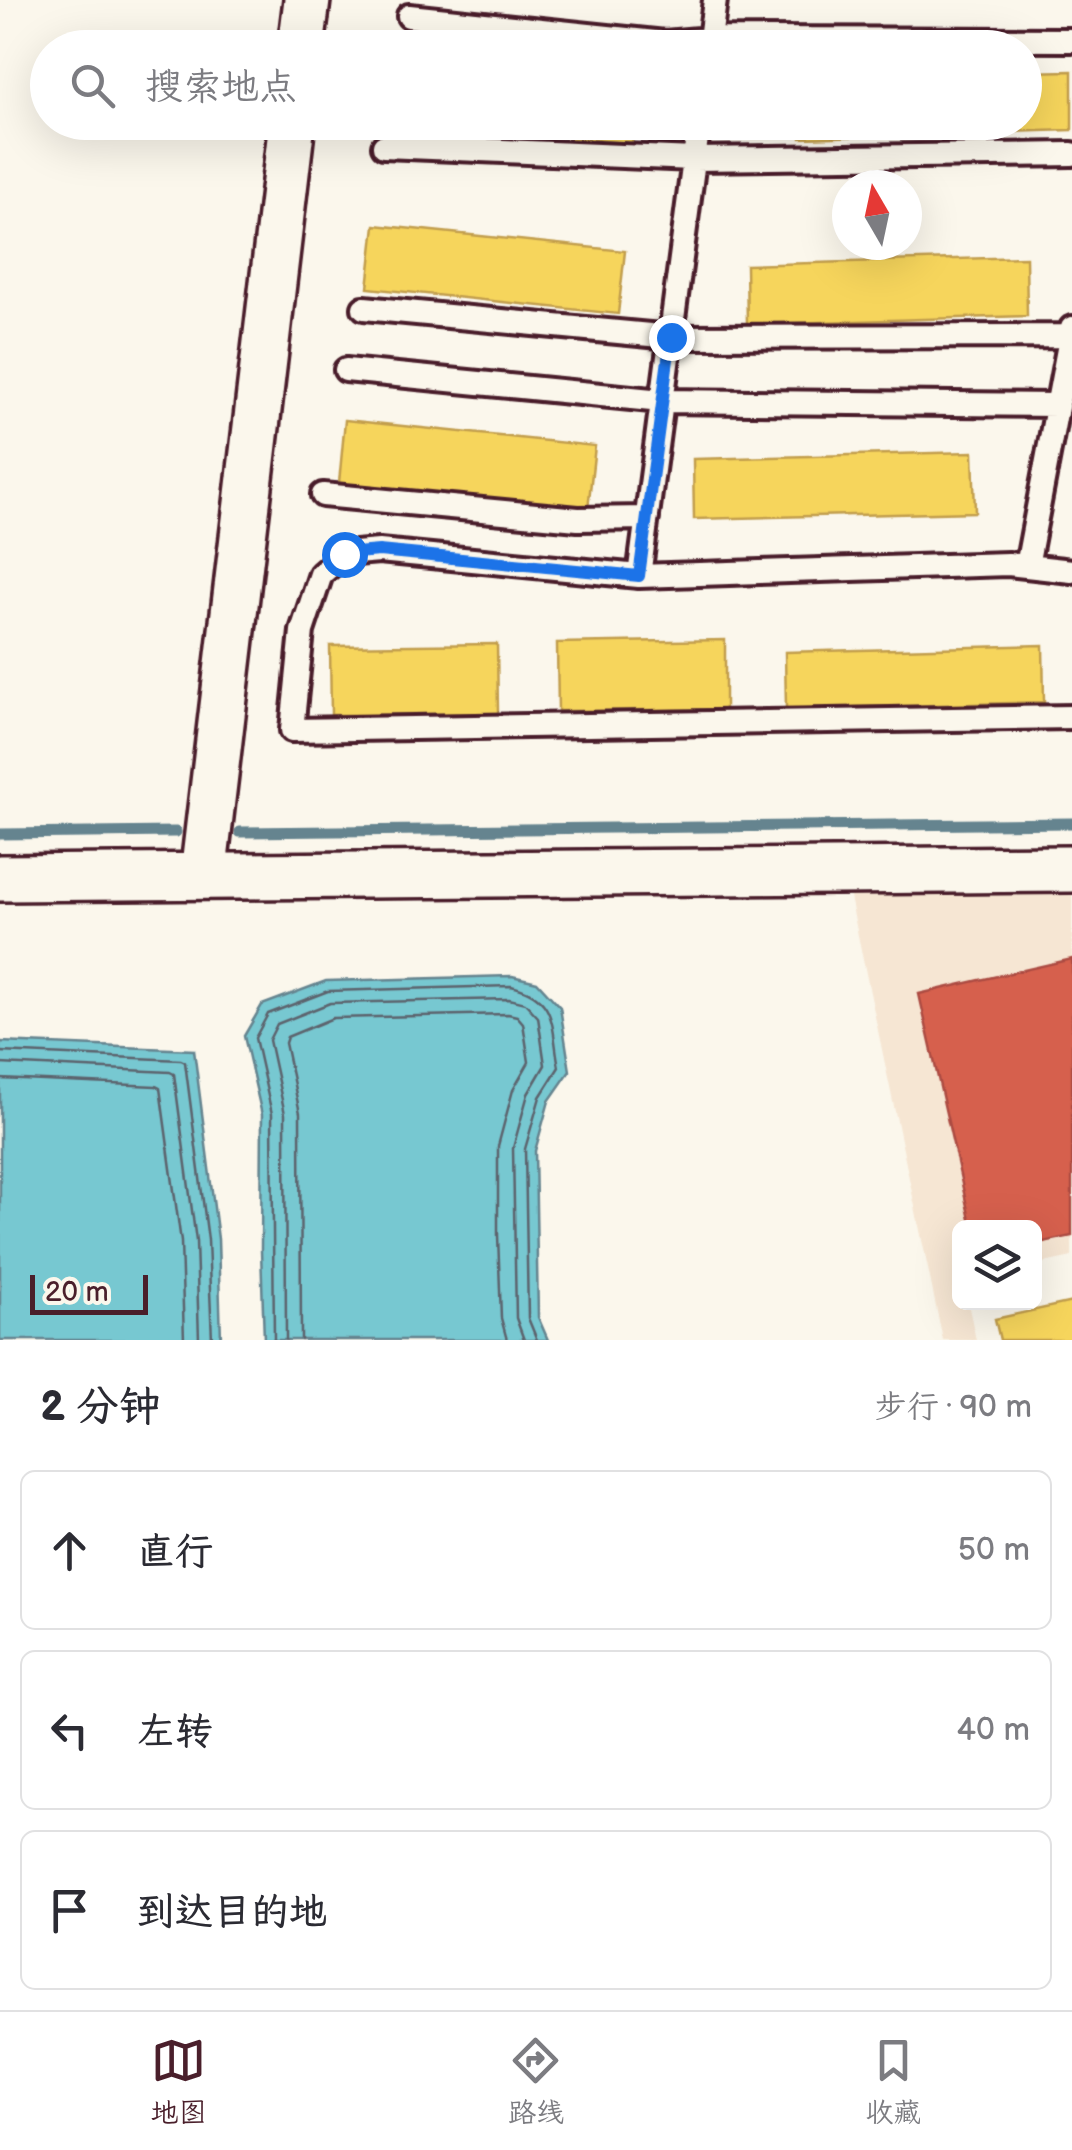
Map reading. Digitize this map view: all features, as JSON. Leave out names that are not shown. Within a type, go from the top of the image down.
[{"type":"street","points":[[303,30],[306,0]]},
{"type":"street","points":[[203,876],[290,140]]},
{"type":"street","points":[[0,878],[1072,869]]},
{"type":"lane","points":[[712,30],[716,0]]},
{"type":"lane","points":[[409,16],[541,30]]},
{"type":"lane","points":[[1042,40],[1072,40]]},
{"type":"lane","points":[[639,576],[697,140]]},
{"type":"lane","points":[[384,146],[694,159],[1072,154]]},
{"type":"lane","points":[[364,308],[671,337],[1071,332],[1027,566]]},
{"type":"lane","points":[[346,370],[662,401],[1058,405]]},
{"type":"lane","points":[[1048,456],[1072,460]]},
{"type":"lane","points":[[323,495],[578,519],[648,518]]},
{"type":"lane","points":[[1072,571],[989,564],[639,576],[379,551],[344,554],[321,574],[302,631],[292,730],[1072,716]]},
{"type":"shaded area","points":[[1072,880],[1072,1257],[1042,1263],[1042,1220],[952,1220],[952,1310],[970,1310],[976,1340],[943,1340],[847,883]]},
{"type":"water","points":[[512,976],[537,982],[560,1007],[570,1071],[549,1101],[535,1151],[538,1317],[548,1340],[264,1340],[262,1115],[244,1036],[262,1005],[326,981]]},
{"type":"water","points":[[0,1042],[194,1050],[218,1239],[221,1340],[0,1340]]},
{"type":"building: 住宅","points":[[1072,71],[1072,130],[1042,131],[1042,72]]},
{"type":"building: 住宅","points":[[594,140],[632,140],[632,144]]},
{"type":"building: 住宅","points":[[375,225],[625,251],[618,314],[368,288]]},
{"type":"building: 住宅","points":[[1026,257],[1027,316],[747,324],[746,265]]},
{"type":"building: 住宅","points":[[345,420],[595,446],[588,509],[339,483]]},
{"type":"building: 住宅","points":[[973,452],[975,512],[694,519],[693,459]]},
{"type":"building: 住宅","points":[[725,640],[725,709],[558,711],[557,643]]},
{"type":"building: 住宅","points":[[497,644],[498,713],[331,715],[330,646]]},
{"type":"building: 住宅","points":[[1043,645],[1044,702],[786,709],[785,652]]},
{"type":"building: 住宅","points":[[1072,1302],[1072,1340],[1000,1340],[995,1319]]},
{"type":"building: 商业","points":[[1072,959],[1072,1236],[1042,1242],[1042,1220],[970,1220],[919,994]]},
{"type":"waterway","points":[[240,832],[1072,823]]},
{"type":"waterway","points":[[0,834],[176,832]]},
{"type":"route","points":[[344,554],[379,551],[639,576],[671,337]]}]
